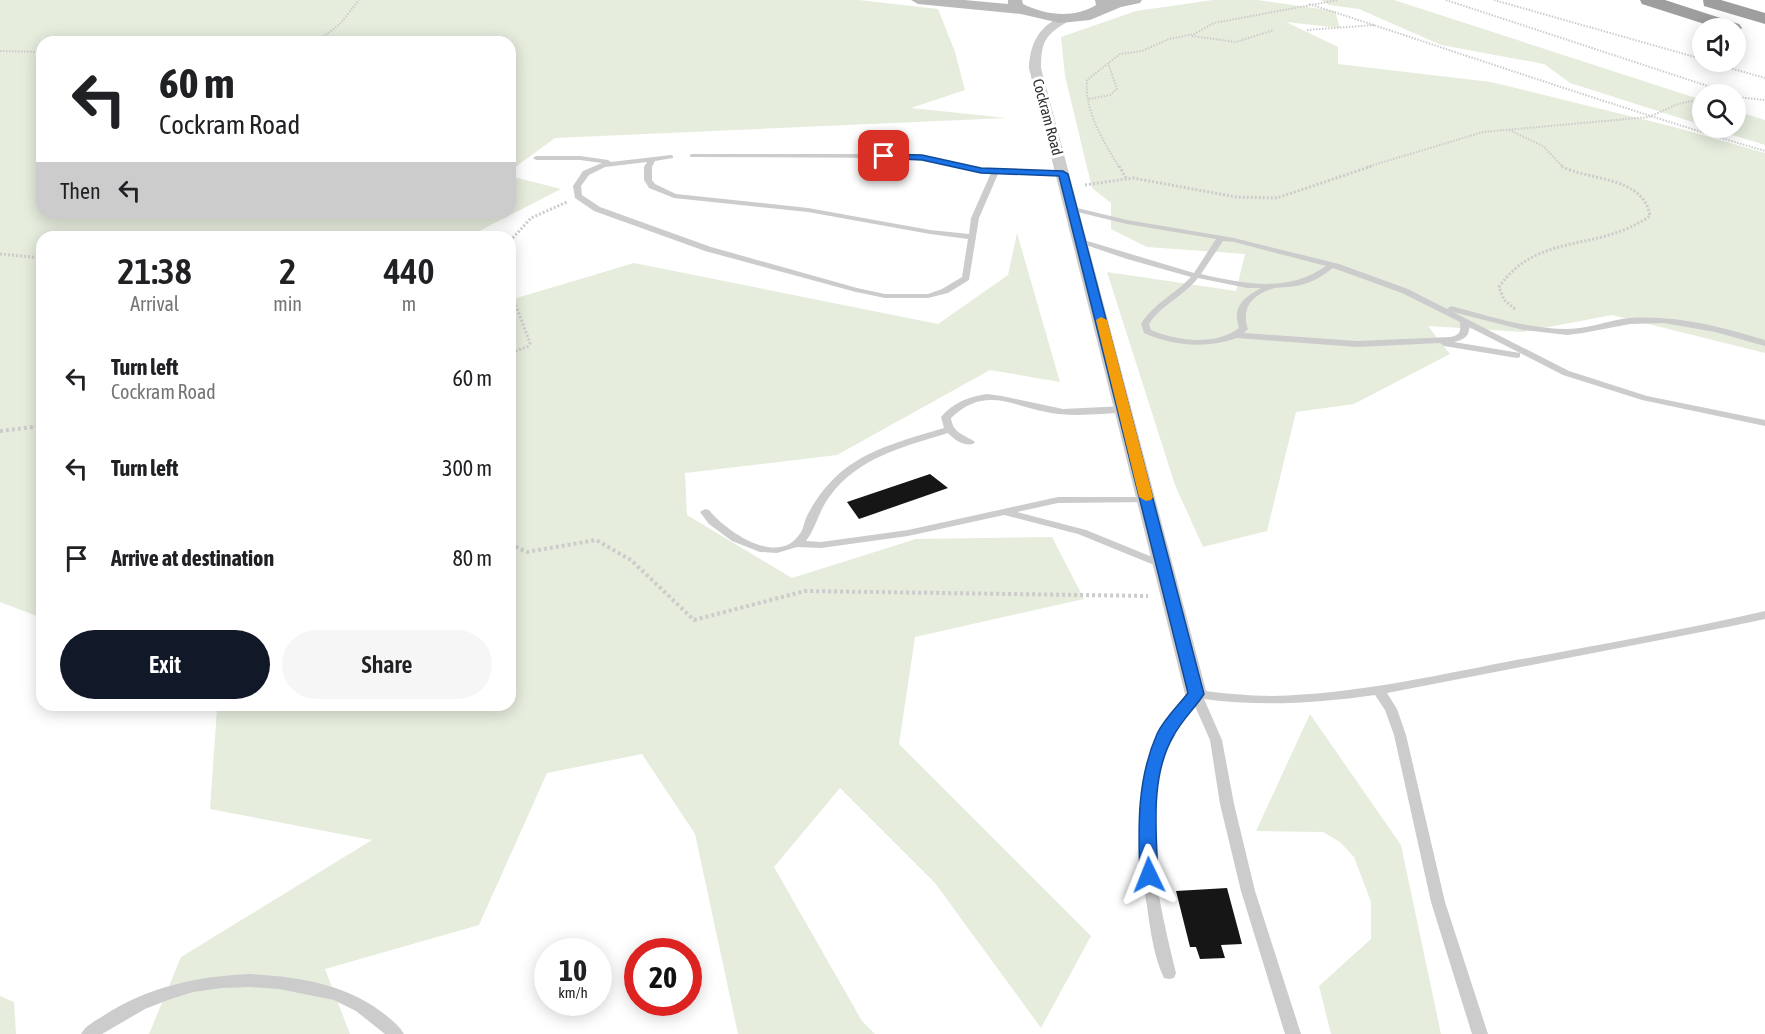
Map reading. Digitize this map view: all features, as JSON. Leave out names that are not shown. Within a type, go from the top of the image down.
[{"type":"highway","points":[[1648,0],[1702,18]]},
{"type":"highway","points":[[1702,0],[1765,19]]},
{"type":"main road","points":[[918,0],[1024,8],[1068,17],[1100,5],[1135,0]]},
{"type":"main road","points":[[982,4],[1002,0]]},
{"type":"street","points":[[1024,8],[1043,30],[1068,17]]},
{"type":"street","name":"Cockram Road","points":[[1043,30],[1035,50],[1035,68],[1196,694]]},
{"type":"lane","points":[[692,156],[906,156],[995,172],[1065,179]]},
{"type":"lane","points":[[671,157],[611,163],[586,173],[577,186],[579,198],[597,209],[708,249],[885,296],[928,296],[958,284],[966,278],[975,218],[995,172]]},
{"type":"lane","points":[[537,158],[580,158],[611,163]]},
{"type":"lane","points":[[653,158],[648,167],[648,180],[652,186],[675,196],[808,210],[930,232],[972,237]]},
{"type":"lane","points":[[1072,208],[1127,222],[1221,238],[1332,265],[1406,291],[1539,360],[1575,376],[1645,398],[1765,423]]},
{"type":"lane","points":[[1221,238],[1205,267],[1178,295],[1149,317],[1145,324],[1147,331],[1155,336],[1174,340],[1199,342],[1225,340],[1244,329],[1239,319],[1239,312],[1255,296],[1271,286]]},
{"type":"lane","points":[[1081,242],[1197,274],[1271,286],[1297,284],[1315,277],[1332,265]]},
{"type":"lane","points":[[1435,305],[1543,330],[1581,332],[1631,321],[1664,321],[1716,330],[1765,343]]},
{"type":"lane","points":[[1237,335],[1275,336],[1335,343],[1432,341],[1461,337],[1465,332],[1464,321]]},
{"type":"lane","points":[[1432,341],[1539,360]]},
{"type":"lane","points":[[970,442],[949,430],[946,417],[959,404],[982,397],[1006,399],[1064,412],[1124,409]]},
{"type":"lane","points":[[795,544],[806,533],[818,506],[841,478],[892,449],[949,430]]},
{"type":"lane","points":[[705,512],[717,527],[749,546],[778,549],[795,544],[805,546],[853,542],[1058,500],[1147,500]]},
{"type":"lane","points":[[1004,512],[1082,532],[1163,565]]},
{"type":"lane","points":[[1196,694],[1217,698],[1294,700],[1378,689],[1604,650],[1765,615]]},
{"type":"lane","points":[[1378,689],[1391,709],[1400,735],[1438,902],[1480,1034]]},
{"type":"lane","points":[[1169,973],[1149,875],[1147,822],[1152,770],[1166,734],[1196,694]]},
{"type":"lane","points":[[1196,694],[1216,740],[1227,804],[1248,891],[1293,1034]]},
{"type":"lane","points":[[89,1034],[138,1002],[171,991],[200,983],[276,980],[347,998],[365,1008],[396,1034]]},
{"type":"path","points":[[324,36],[340,24],[359,0]]},
{"type":"path","points":[[1126,178],[1099,133],[1085,86],[1087,80],[1120,54],[1142,51],[1169,39],[1189,35],[1214,23],[1309,3],[1338,0]]},
{"type":"path","points":[[1446,0],[1699,84]]},
{"type":"path","points":[[1494,0],[1692,57]]},
{"type":"path","points":[[1309,3],[1457,54],[1605,99],[1651,117],[1765,151]]},
{"type":"path","points":[[1307,30],[1375,25]]},
{"type":"path","points":[[1189,35],[1236,42],[1274,30]]},
{"type":"path","points":[[0,51],[36,52]]},
{"type":"path","points":[[1088,99],[1110,95],[1117,88],[1108,63]]},
{"type":"path","points":[[1744,72],[1765,78]]},
{"type":"path","points":[[1746,97],[1765,100]]},
{"type":"path","points":[[1065,179],[1101,184],[1126,178],[1236,197],[1277,198],[1414,151],[1484,132],[1651,117],[1678,104],[1692,101]]},
{"type":"path","points":[[1507,129],[1547,149],[1562,166],[1632,188],[1648,201],[1651,209],[1650,216],[1645,221],[1618,234],[1602,240],[1540,252],[1521,263],[1503,278],[1499,287],[1504,300],[1517,310]]},
{"type":"path","points":[[516,234],[531,218],[579,198]]},
{"type":"path","points":[[0,254],[36,257]]},
{"type":"path","points":[[516,306],[530,343],[516,351]]},
{"type":"path","points":[[0,430],[36,427]]},
{"type":"path","points":[[516,547],[526,552],[596,540],[631,560],[694,620],[805,591],[1171,597]]},
{"type":"green space","points":[[0,0],[859,0],[938,9],[955,52],[965,90],[911,108],[1007,118],[555,138],[516,167],[516,36],[36,36],[36,219],[503,219],[480,231],[36,231],[36,616],[0,602]]},
{"type":"green space","points":[[1213,0],[1257,0],[1335,11],[1340,28],[1286,22],[1338,47],[1338,64],[1491,82],[1674,127],[1692,132],[1692,138],[1712,138],[1765,153],[1765,353],[1612,315],[1523,332],[1428,326],[1450,354],[1354,404],[1296,412],[1267,531],[1203,547],[1175,485],[1107,272],[1236,291],[1245,254],[1147,247],[1111,229],[1111,203],[1092,188],[1065,76],[1061,37],[1136,11]]},
{"type":"green space","points":[[1321,0],[1394,0],[1692,97],[1692,122],[1570,83],[1544,64],[1441,45],[1359,9],[1329,5]]},
{"type":"green space","points":[[1746,114],[1765,120],[1765,145],[1742,138],[1746,138]]},
{"type":"green space","points":[[516,178],[561,189],[516,212]]},
{"type":"green space","points":[[1017,233],[1060,382],[990,370],[837,455],[685,473],[687,515],[792,578],[916,539],[1052,537],[1084,599],[915,637],[899,744],[1091,936],[1041,1028],[935,883],[840,788],[774,867],[862,1021],[875,1034],[738,1034],[695,834],[642,754],[547,773],[479,925],[325,969],[350,1034],[149,1034],[181,957],[372,840],[210,809],[217,711],[516,711],[516,298],[634,263],[938,324],[1008,275]]},
{"type":"green space","points":[[1310,714],[1401,845],[1441,1034],[1331,1034],[1319,986],[1371,939],[1371,902],[1354,857],[1340,842],[1323,832],[1256,831]]},
{"type":"green space","points":[[0,996],[14,1002],[16,1034],[0,1034]]},
{"type":"building","points":[[930,474],[948,488],[859,519],[847,502]]},
{"type":"building","points":[[1227,888],[1242,944],[1221,945],[1225,958],[1200,959],[1196,947],[1190,947],[1176,891]]},
{"type":"slow traffic","points":[[1101,320],[1146,497]]},
{"type":"route","points":[[884,156],[922,157],[981,171],[1063,174],[1196,694],[1180,712],[1166,734],[1152,770],[1147,822],[1149,875]]}]
